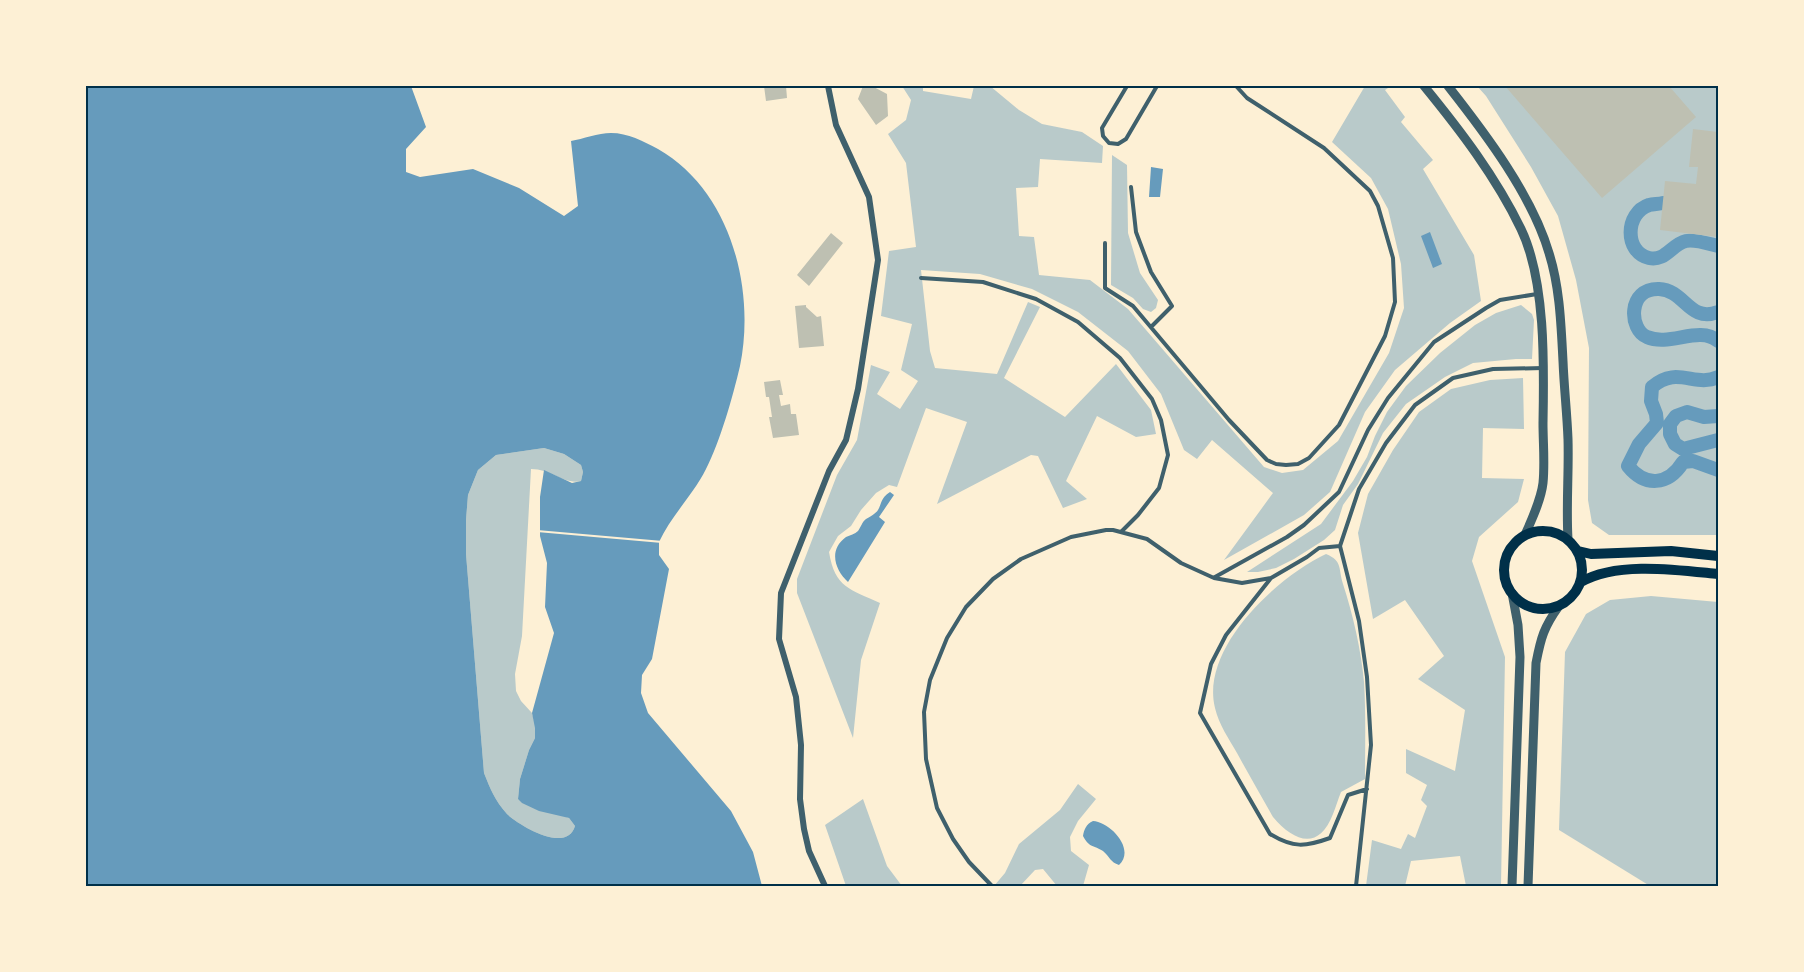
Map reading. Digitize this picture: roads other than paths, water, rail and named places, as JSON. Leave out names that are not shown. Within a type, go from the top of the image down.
[{"type":"main road","points":[[1543,530],[1560,534],[1568,539],[1578,551],[1582,561],[1581,582],[1576,592],[1560,606],[1549,609],[1528,606],[1519,601],[1506,583],[1504,572],[1509,550],[1525,535],[1543,530]]},
{"type":"main road","points":[[1578,551],[1591,554],[1671,551],[1719,556]]},
{"type":"main road","points":[[1581,582],[1592,576],[1644,569],[1719,574]]},
{"type":"street","points":[[825,886],[809,851],[804,829],[800,799],[801,745],[796,697],[779,639],[781,593],[829,471],[846,440],[858,389],[878,260],[870,197],[836,125],[828,86]]},
{"type":"street","points":[[1424,86],[1483,164],[1522,231],[1534,270],[1541,316],[1543,485],[1525,535]]},
{"type":"street","points":[[1448,86],[1511,175],[1540,228],[1549,252],[1559,295],[1561,322],[1568,440],[1568,539]]},
{"type":"street","points":[[1512,593],[1518,625],[1520,657],[1512,886]]},
{"type":"street","points":[[1528,886],[1536,663],[1541,636],[1549,620],[1560,606]]},
{"type":"lane","points":[[1127,86],[1102,128],[1103,136],[1109,143],[1118,144],[1126,139],[1157,86]]},
{"type":"lane","points":[[1105,243],[1105,288],[1133,306],[1229,420],[1267,460],[1276,464],[1298,464],[1309,458],[1339,426],[1385,336],[1395,302],[1393,258],[1378,206],[1370,191],[1324,148],[1247,98],[1236,86]]},
{"type":"lane","points":[[1131,187],[1136,231],[1151,272],[1172,306],[1151,327]]},
{"type":"lane","points":[[921,278],[983,282],[1036,299],[1078,322],[1120,358],[1152,399],[1161,420],[1168,455],[1159,488],[1121,532]]},
{"type":"lane","points":[[1214,578],[1287,537],[1304,525],[1339,492],[1368,430],[1388,398],[1434,342],[1500,300],[1538,294]]},
{"type":"lane","points":[[1356,886],[1371,745],[1367,677],[1359,621],[1340,546],[1359,489],[1386,444],[1416,405],[1453,378],[1493,369],[1543,368]]},
{"type":"lane","points":[[991,885],[969,862],[953,839],[938,808],[926,759],[924,712],[930,680],[947,638],[966,607],[993,579],[1021,559],[1071,537],[1106,530],[1147,539],[1181,563],[1214,578],[1242,583],[1271,578],[1319,548],[1340,546]]},
{"type":"lane","points":[[1271,578],[1226,635],[1211,664],[1200,713],[1270,834],[1284,842],[1308,846],[1330,838],[1348,795],[1367,789]]},
{"type":"water","points":[[86,86],[411,86],[426,127],[406,149],[406,172],[420,177],[473,169],[519,188],[564,216],[578,206],[571,141],[606,133],[623,134],[658,149],[683,167],[703,189],[720,215],[732,244],[740,274],[744,305],[744,336],[734,391],[711,458],[701,479],[659,542],[659,555],[669,569],[652,659],[642,675],[641,693],[648,713],[731,811],[753,852],[762,886],[86,886]],"holes":[[[544,448],[564,454],[581,465],[583,472],[581,481],[572,483],[544,470],[540,497],[540,536],[547,563],[545,607],[554,633],[532,713],[535,738],[520,779],[518,799],[539,811],[569,818],[575,826],[570,834],[563,838],[553,838],[522,825],[507,814],[496,799],[484,773],[466,554],[466,520],[468,495],[478,470],[496,455]]]},
{"type":"water","points":[[1151,167],[1163,169],[1160,197],[1149,197]]},
{"type":"water","points":[[1430,232],[1442,264],[1433,268],[1421,236]]},
{"type":"water","points":[[890,492],[894,495],[879,517],[885,522],[848,582],[840,572],[835,560],[837,548],[840,542],[857,532],[865,520],[877,512]]},
{"type":"water","points":[[1093,821],[1107,826],[1119,837],[1124,852],[1119,865],[1103,851],[1085,840],[1083,836],[1085,829]]},
{"type":"waterway","points":[[1663,203],[1649,205],[1635,216],[1631,232],[1632,241],[1641,254],[1655,259],[1686,241],[1698,241],[1718,246]]},
{"type":"waterway","points":[[1718,312],[1700,313],[1675,295],[1659,289],[1649,290],[1641,295],[1634,310],[1637,326],[1647,337],[1665,340],[1702,335],[1718,341]]},
{"type":"waterway","points":[[1718,377],[1710,380],[1670,378],[1652,387],[1651,401],[1657,423],[1639,444],[1628,466],[1642,478],[1656,481],[1670,476],[1683,462],[1693,461],[1718,470]]},
{"type":"waterway","points":[[1718,416],[1704,417],[1687,412],[1676,416],[1670,424],[1670,434],[1675,444],[1683,449],[1718,440]]}]
